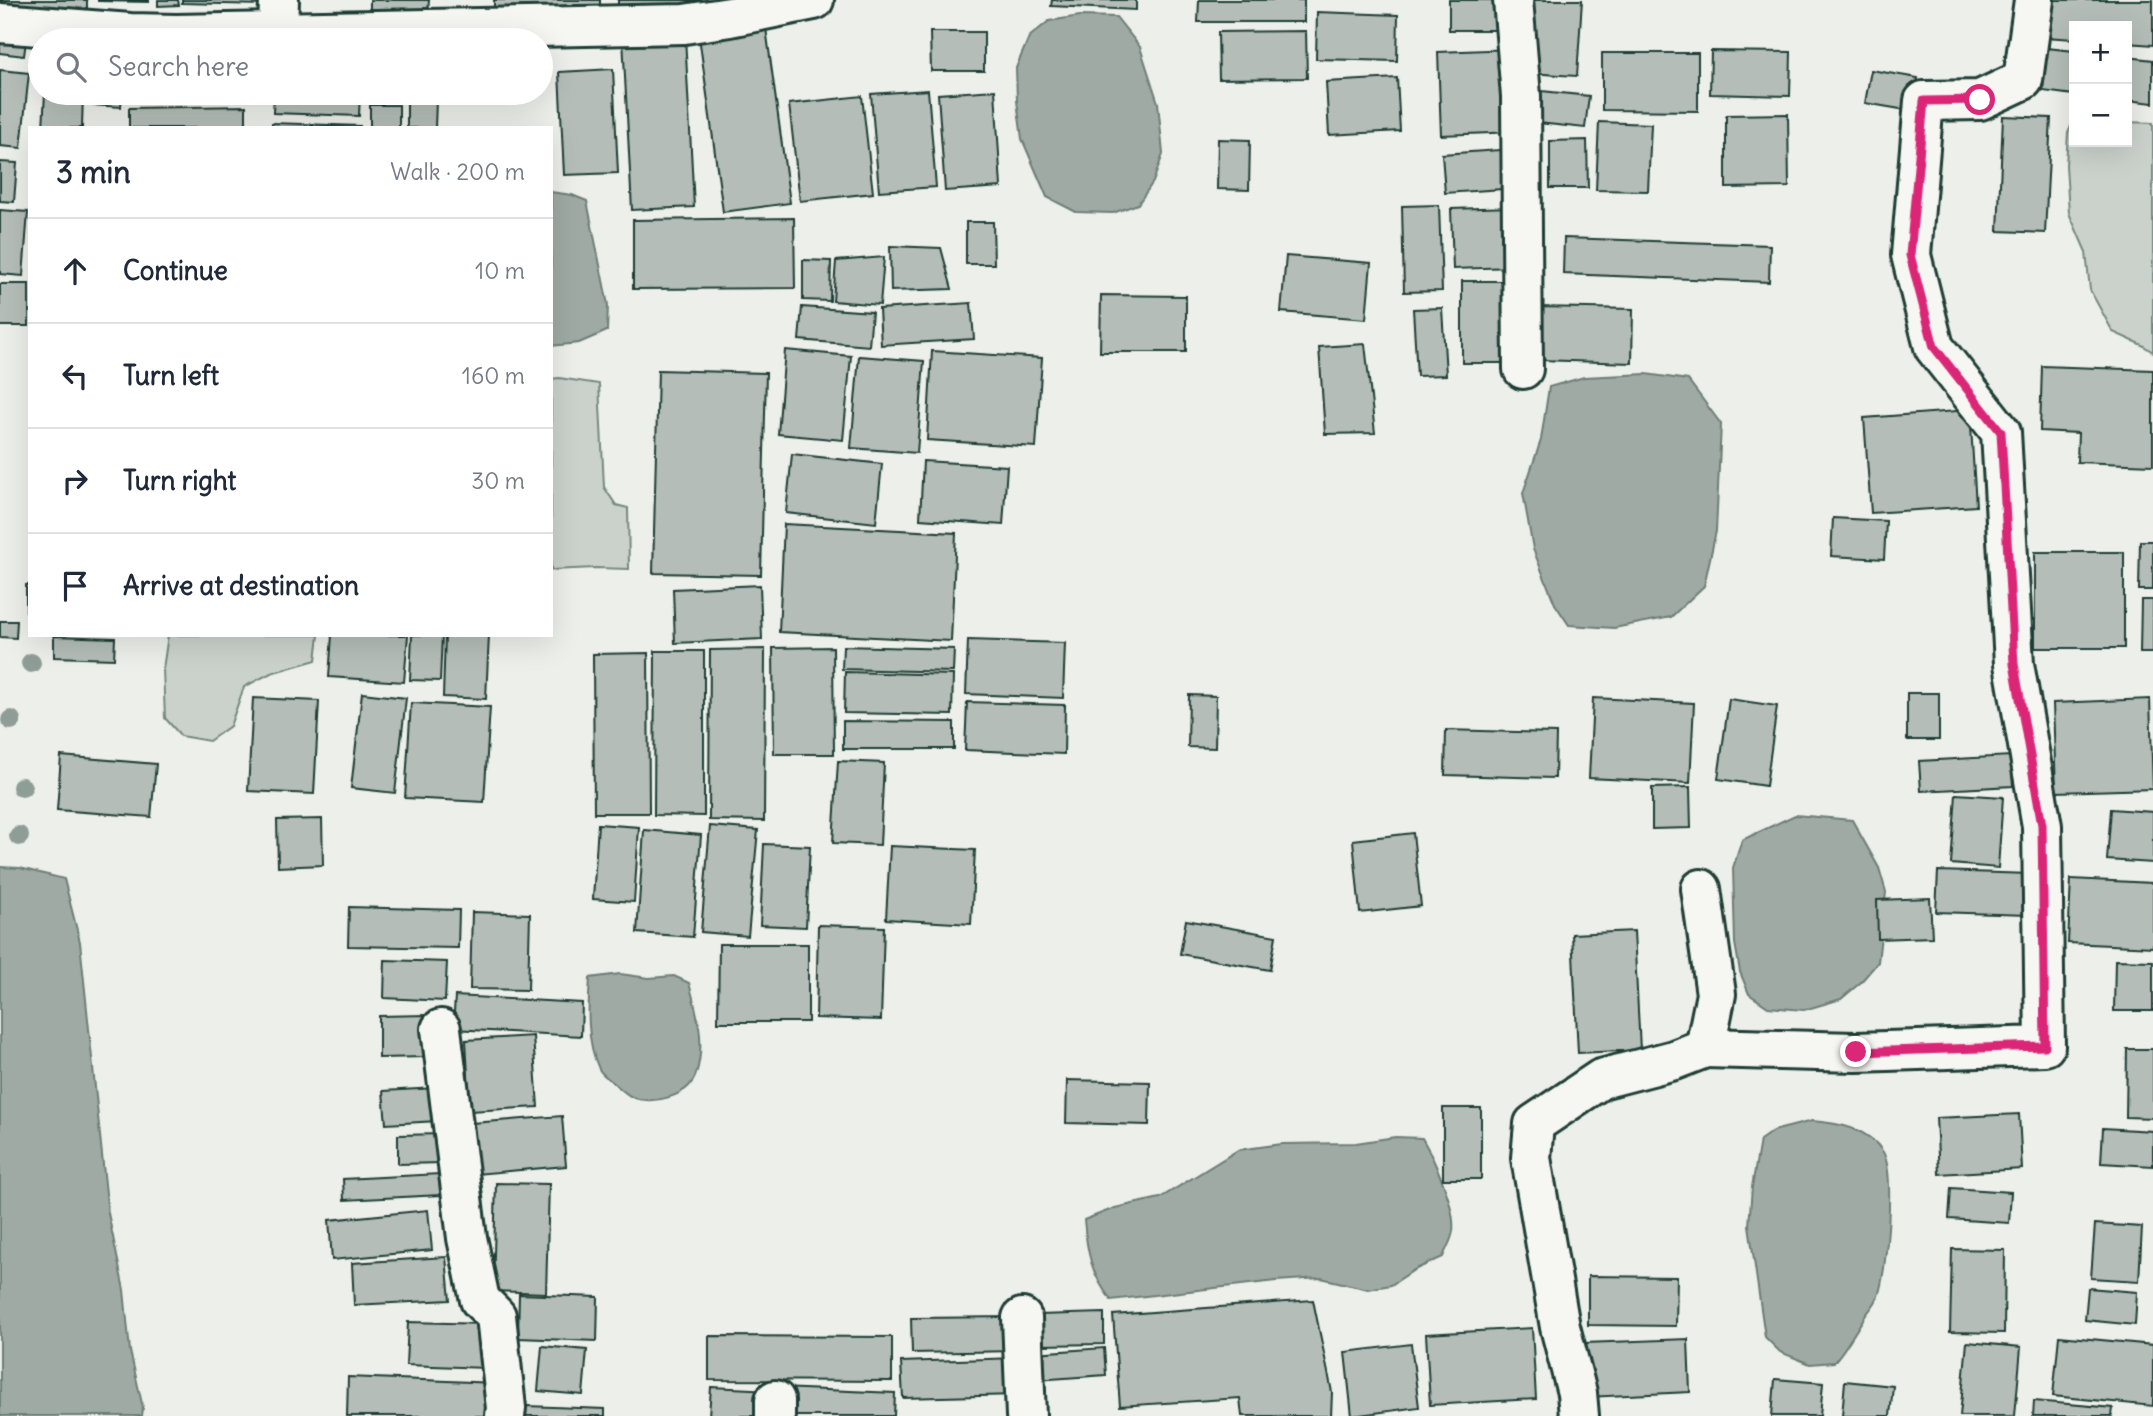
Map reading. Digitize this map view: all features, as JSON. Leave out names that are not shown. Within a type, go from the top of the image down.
[{"type":"street","points":[[210,28],[278,16],[684,23],[730,18],[814,0]]},
{"type":"street","points":[[1513,0],[1521,96],[1523,369]]},
{"type":"street","points":[[1579,1416],[1577,1393],[1560,1327],[1531,1158],[1534,1124],[1601,1079],[1674,1060],[1705,1048],[1856,1052],[2045,1046],[2042,825],[2014,664],[2001,432],[1934,347],[1910,255],[1924,101],[1980,100],[2023,80],[2034,0]]},
{"type":"street","points":[[0,23],[65,28]]},
{"type":"street","points":[[1701,890],[1716,994],[1705,1048]]},
{"type":"street","points":[[441,1029],[467,1238],[480,1300],[496,1316],[505,1416]]},
{"type":"street","points":[[1022,1318],[1026,1416]]},
{"type":"shaded area","points":[[1080,16],[1116,17],[1140,47],[1158,103],[1163,154],[1153,182],[1138,204],[1113,213],[1076,212],[1047,197],[1022,139],[1016,68],[1029,37],[1049,21]]},
{"type":"shaded area","points":[[2132,122],[2153,123],[2153,352],[2113,332],[2090,290],[2086,252],[2069,213],[2066,165],[2069,131],[2069,147],[2132,147]]},
{"type":"shaded area","points":[[553,192],[587,201],[608,305],[607,331],[579,343],[553,346]]},
{"type":"shaded area","points":[[1646,374],[1688,380],[1721,424],[1716,531],[1704,586],[1671,617],[1614,628],[1569,625],[1555,604],[1533,549],[1523,493],[1541,440],[1549,387],[1584,377]]},
{"type":"shaded area","points":[[553,379],[599,384],[604,487],[616,505],[628,508],[629,569],[553,570]]},
{"type":"shaded area","points":[[168,637],[319,637],[316,660],[271,673],[244,687],[230,726],[209,741],[181,736],[165,718],[163,669]]},
{"type":"shaded area","points":[[1795,815],[1852,820],[1879,868],[1886,892],[1878,962],[1860,983],[1841,999],[1804,1010],[1768,1007],[1749,994],[1740,972],[1735,943],[1733,868],[1742,840]]},
{"type":"shaded area","points":[[0,867],[20,868],[64,879],[80,942],[108,1213],[124,1290],[130,1351],[143,1408],[142,1416],[0,1416]]},
{"type":"shaded area","points":[[620,974],[649,978],[674,976],[689,983],[700,1040],[699,1063],[692,1082],[669,1097],[650,1100],[632,1097],[599,1069],[590,1036],[590,978]]},
{"type":"shaded area","points":[[1812,1121],[1852,1128],[1877,1144],[1887,1163],[1889,1200],[1884,1266],[1877,1299],[1834,1362],[1810,1364],[1780,1352],[1765,1337],[1749,1225],[1760,1140],[1773,1131]]},
{"type":"shaded area","points":[[1395,1137],[1422,1138],[1448,1197],[1453,1231],[1443,1257],[1414,1270],[1391,1285],[1368,1289],[1321,1278],[1111,1300],[1094,1272],[1084,1220],[1115,1208],[1160,1198],[1238,1150],[1282,1144],[1356,1143]]},
{"type":"building","points":[[0,0],[87,0],[87,12],[0,10]]},
{"type":"building","points":[[149,0],[149,2],[98,1]]},
{"type":"building","points":[[158,0],[178,0],[179,5],[158,6]]},
{"type":"building","points":[[182,0],[268,0],[268,5],[182,3]]},
{"type":"building","points":[[370,0],[429,0],[428,13],[370,11]]},
{"type":"building","points":[[494,0],[600,0],[600,12],[494,12]]},
{"type":"building","points":[[618,0],[715,0],[618,16]]},
{"type":"building","points":[[1052,0],[1136,0],[1136,10],[1051,6]]},
{"type":"building","points":[[1199,0],[1304,0],[1304,22],[1198,22]]},
{"type":"building","points":[[1449,0],[1505,0],[1505,30],[1449,30]]},
{"type":"building","points":[[1532,0],[1582,0],[1577,76],[1527,73]]},
{"type":"building","points":[[2048,0],[2153,0],[2153,45],[2132,43],[2132,21],[2069,21],[2069,39],[2045,37]]},
{"type":"building","points":[[1317,12],[1398,15],[1397,61],[1316,59]]},
{"type":"building","points":[[766,28],[790,203],[723,212],[699,36]]},
{"type":"building","points":[[0,29],[27,33],[24,56],[0,53]]},
{"type":"building","points":[[1306,31],[1307,78],[1219,79],[1218,32]]},
{"type":"building","points":[[930,32],[984,32],[984,71],[931,71]]},
{"type":"building","points":[[685,36],[694,207],[632,210],[623,39]]},
{"type":"building","points":[[2047,48],[2069,50],[2069,94],[2043,91]]},
{"type":"building","points":[[1512,49],[1516,132],[1441,135],[1438,52]]},
{"type":"building","points":[[1711,51],[1791,52],[1790,96],[1710,94]]},
{"type":"building","points":[[1602,53],[1698,53],[1698,111],[1602,110]]},
{"type":"building","points":[[2132,58],[2153,60],[2153,103],[2132,101]]},
{"type":"building","points":[[613,69],[618,173],[564,175],[559,72]]},
{"type":"building","points":[[0,70],[28,73],[21,148],[0,146]]},
{"type":"building","points":[[1871,70],[1918,78],[1912,111],[1865,103]]},
{"type":"building","points":[[1397,78],[1400,131],[1329,135],[1326,82]]},
{"type":"building","points":[[928,90],[936,187],[879,191],[871,94]]},
{"type":"building","points":[[995,90],[1001,187],[945,191],[938,94]]},
{"type":"building","points":[[1532,90],[1589,96],[1585,128],[1529,122]]},
{"type":"building","points":[[862,96],[873,193],[800,201],[789,104]]},
{"type":"building","points":[[44,105],[83,105],[82,126],[43,126]]},
{"type":"building","points":[[273,105],[359,105],[359,116],[273,113]]},
{"type":"building","points":[[370,105],[399,105],[399,126],[370,126]]},
{"type":"building","points":[[407,105],[436,105],[435,126],[407,126]]},
{"type":"building","points":[[246,106],[246,126],[129,126],[129,108]]},
{"type":"building","points":[[1788,114],[1789,187],[1726,188],[1726,115]]},
{"type":"building","points":[[2003,116],[2051,118],[2045,233],[1998,231]]},
{"type":"building","points":[[1599,122],[1651,124],[1648,191],[1596,190]]},
{"type":"building","points":[[272,123],[361,126],[272,126]]},
{"type":"building","points":[[1218,139],[1250,140],[1249,190],[1217,189]]},
{"type":"building","points":[[1587,140],[1588,188],[1550,188],[1550,141]]},
{"type":"building","points":[[1514,149],[1517,188],[1445,193],[1442,154]]},
{"type":"building","points":[[0,162],[17,163],[14,202],[0,201]]},
{"type":"building","points":[[1439,205],[1442,291],[1404,292],[1402,206]]},
{"type":"building","points":[[1511,207],[1513,267],[1453,269],[1451,209]]},
{"type":"building","points":[[0,210],[28,212],[23,276],[0,274]]},
{"type":"building","points":[[794,218],[795,288],[633,289],[633,220]]},
{"type":"building","points":[[966,222],[993,222],[994,264],[966,264]]},
{"type":"building","points":[[1564,238],[1770,245],[1769,282],[1563,274]]},
{"type":"building","points":[[890,246],[941,248],[952,289],[891,291]]},
{"type":"building","points":[[1286,256],[1371,263],[1366,319],[1281,312]]},
{"type":"building","points":[[884,257],[880,305],[833,301],[836,261]]},
{"type":"building","points":[[803,260],[831,261],[830,301],[803,300]]},
{"type":"building","points":[[1462,281],[1514,281],[1513,363],[1462,363]]},
{"type":"building","points":[[0,284],[28,284],[28,326],[0,326]]},
{"type":"building","points":[[1101,295],[1186,296],[1186,352],[1100,352]]},
{"type":"building","points":[[971,303],[974,339],[881,345],[879,309]]},
{"type":"building","points":[[802,307],[872,312],[869,346],[799,340]]},
{"type":"building","points":[[1540,307],[1633,309],[1632,363],[1539,360]]},
{"type":"building","points":[[1442,308],[1446,375],[1417,376],[1413,309]]},
{"type":"building","points":[[1365,344],[1375,433],[1325,434],[1319,347]]},
{"type":"building","points":[[785,350],[851,356],[843,440],[778,434]]},
{"type":"building","points":[[932,351],[1042,358],[1036,447],[927,440]]},
{"type":"building","points":[[859,356],[924,361],[917,453],[851,448]]},
{"type":"building","points":[[2042,366],[2153,370],[2153,465],[2077,462],[2078,433],[2040,431]]},
{"type":"building","points":[[658,370],[766,373],[761,575],[653,573]]},
{"type":"building","points":[[1970,410],[1976,506],[1871,513],[1864,418]]},
{"type":"building","points":[[792,454],[882,464],[876,523],[786,513]]},
{"type":"building","points":[[923,461],[1007,466],[1003,525],[920,519]]},
{"type":"building","points":[[1833,518],[1886,521],[1884,559],[1831,556]]},
{"type":"building","points":[[784,524],[956,533],[951,641],[779,632]]},
{"type":"building","points":[[2140,541],[2153,541],[2153,590],[2139,590]]},
{"type":"building","points":[[2035,552],[2124,552],[2124,648],[2035,648]]},
{"type":"building","points":[[26,585],[28,585],[28,611]]},
{"type":"building","points":[[760,585],[762,639],[675,643],[673,589]]},
{"type":"building","points":[[2141,600],[2153,600],[2153,653],[2140,653]]},
{"type":"building","points":[[0,621],[17,621],[16,638],[0,637]]},
{"type":"building","points":[[54,637],[115,638],[114,659],[54,657]]},
{"type":"building","points":[[332,637],[408,637],[404,682],[329,677]]},
{"type":"building","points":[[412,637],[442,637],[440,681],[410,680]]},
{"type":"building","points":[[445,637],[489,637],[486,699],[443,697]]},
{"type":"building","points":[[968,640],[1065,643],[1063,698],[966,694]]},
{"type":"building","points":[[843,646],[954,649],[953,672],[842,669]]},
{"type":"building","points":[[833,647],[834,754],[774,754],[773,648]]},
{"type":"building","points":[[765,649],[764,821],[709,820],[710,650]]},
{"type":"building","points":[[655,651],[704,651],[704,816],[654,815]]},
{"type":"building","points":[[648,653],[649,813],[594,813],[593,654]]},
{"type":"building","points":[[845,672],[953,675],[952,715],[844,713]]},
{"type":"building","points":[[362,693],[406,698],[395,793],[351,788]]},
{"type":"building","points":[[1907,693],[1939,693],[1939,740],[1907,740]]},
{"type":"building","points":[[1189,695],[1216,696],[1215,748],[1188,747]]},
{"type":"building","points":[[253,698],[319,701],[314,794],[248,791]]},
{"type":"building","points":[[1593,698],[1694,703],[1690,783],[1589,778]]},
{"type":"building","points":[[1729,699],[1777,706],[1766,786],[1718,779]]},
{"type":"building","points":[[2150,699],[2153,789],[2056,792],[2053,703]]},
{"type":"building","points":[[967,702],[1065,705],[1064,754],[965,750]]},
{"type":"building","points":[[411,703],[490,707],[484,802],[405,798]]},
{"type":"building","points":[[843,721],[954,722],[954,749],[843,749]]},
{"type":"building","points":[[1446,730],[1556,733],[1555,778],[1445,775]]},
{"type":"building","points":[[61,756],[156,764],[151,817],[57,810]]},
{"type":"building","points":[[2011,756],[2013,786],[1921,791],[1919,761]]},
{"type":"building","points":[[838,761],[884,763],[880,845],[833,843]]},
{"type":"building","points":[[1690,787],[1691,828],[1652,829],[1652,788]]},
{"type":"building","points":[[1956,794],[2003,797],[1998,868],[1951,864]]},
{"type":"building","points":[[2111,809],[2153,812],[2153,863],[2107,860]]},
{"type":"building","points":[[322,819],[323,865],[278,867],[277,820]]},
{"type":"building","points":[[598,824],[639,827],[634,902],[593,899]]},
{"type":"building","points":[[710,826],[758,830],[748,936],[701,932]]},
{"type":"building","points":[[644,830],[701,835],[693,937],[637,933]]},
{"type":"building","points":[[1413,833],[1421,906],[1360,913],[1353,840]]},
{"type":"building","points":[[764,844],[810,846],[806,927],[760,925]]},
{"type":"building","points":[[890,846],[975,850],[971,924],[886,919]]},
{"type":"building","points":[[1938,871],[2030,874],[2028,915],[1936,912]]},
{"type":"building","points":[[2071,879],[2153,883],[2153,947],[2068,943]]},
{"type":"building","points":[[1930,898],[1932,937],[1878,939],[1877,900]]},
{"type":"building","points":[[349,907],[459,910],[458,948],[348,946]]},
{"type":"building","points":[[472,912],[530,914],[528,990],[470,989]]},
{"type":"building","points":[[1186,920],[1276,936],[1270,970],[1180,954]]},
{"type":"building","points":[[818,925],[884,927],[881,1020],[816,1018]]},
{"type":"building","points":[[1634,931],[1640,1050],[1578,1053],[1572,934]]},
{"type":"building","points":[[719,944],[808,944],[808,1022],[718,1022]]},
{"type":"building","points":[[385,960],[447,962],[445,1001],[384,998]]},
{"type":"building","points":[[2115,960],[2153,961],[2153,1011],[2114,1011]]},
{"type":"building","points":[[455,996],[582,1003],[581,1036],[453,1029]]},
{"type":"building","points":[[426,1015],[426,1057],[379,1058],[379,1016]]},
{"type":"building","points":[[533,1036],[538,1107],[470,1111],[466,1040]]},
{"type":"building","points":[[2127,1049],[2153,1049],[2153,1118],[2126,1117]]},
{"type":"building","points":[[1067,1080],[1150,1082],[1149,1125],[1066,1123]]},
{"type":"building","points":[[436,1088],[438,1121],[386,1124],[383,1091]]},
{"type":"building","points":[[1443,1108],[1481,1108],[1481,1179],[1443,1179]]},
{"type":"building","points":[[2019,1114],[2022,1169],[1939,1174],[1936,1118]]},
{"type":"building","points":[[562,1116],[566,1166],[476,1174],[472,1123]]},
{"type":"building","points":[[2103,1128],[2153,1131],[2153,1166],[2101,1163]]},
{"type":"building","points":[[443,1134],[444,1163],[398,1164],[398,1135]]},
{"type":"building","points":[[440,1174],[441,1195],[344,1200],[343,1179]]},
{"type":"building","points":[[496,1183],[549,1184],[546,1293],[493,1291]]},
{"type":"building","points":[[1951,1188],[2011,1192],[2009,1223],[1949,1219]]},
{"type":"building","points":[[428,1210],[432,1250],[332,1260],[329,1220]]},
{"type":"building","points":[[2095,1224],[2142,1227],[2139,1281],[2091,1278]]},
{"type":"building","points":[[1952,1249],[2005,1250],[2004,1333],[1950,1332]]},
{"type":"building","points":[[446,1257],[450,1300],[354,1305],[352,1263]]},
{"type":"building","points":[[1588,1276],[1677,1277],[1676,1326],[1588,1325]]},
{"type":"building","points":[[2088,1288],[2137,1292],[2135,1325],[2085,1320]]},
{"type":"building","points":[[519,1294],[598,1297],[597,1341],[518,1338]]},
{"type":"building","points":[[1313,1300],[1332,1392],[1331,1416],[1242,1416],[1240,1398],[1120,1406],[1113,1315]]},
{"type":"building","points":[[1104,1313],[1104,1344],[1039,1345],[1038,1315]]},
{"type":"building","points":[[1016,1317],[1016,1351],[912,1353],[911,1318]]},
{"type":"building","points":[[408,1322],[487,1324],[486,1368],[406,1365]]},
{"type":"building","points":[[1532,1328],[1536,1399],[1430,1405],[1426,1334]]},
{"type":"building","points":[[709,1336],[892,1337],[892,1381],[709,1380]]},
{"type":"building","points":[[2059,1336],[2153,1345],[2153,1406],[2053,1396]]},
{"type":"building","points":[[1688,1339],[1690,1392],[1587,1397],[1585,1343]]},
{"type":"building","points":[[1967,1342],[2021,1347],[2015,1416],[1960,1416]]},
{"type":"building","points":[[1411,1344],[1419,1407],[1352,1416],[1345,1352]]},
{"type":"building","points":[[542,1346],[587,1350],[583,1395],[538,1391]]},
{"type":"building","points":[[1104,1348],[1106,1375],[1037,1380],[1035,1353]]},
{"type":"building","points":[[1016,1358],[1017,1395],[903,1398],[901,1362]]},
{"type":"building","points":[[348,1377],[496,1383],[495,1416],[347,1416]]},
{"type":"building","points":[[1775,1379],[1823,1383],[1820,1416],[1772,1416]]},
{"type":"building","points":[[1845,1381],[1893,1386],[1890,1416],[1842,1416]]},
{"type":"building","points":[[711,1387],[772,1390],[771,1416],[709,1416]]},
{"type":"building","points":[[780,1388],[895,1393],[894,1416],[779,1416]]},
{"type":"building","points":[[2034,1401],[2113,1408],[2112,1416],[2033,1416]]},
{"type":"building","points":[[526,1406],[605,1409],[605,1416],[526,1416]]},
{"type":"route","points":[[1856,1052],[2045,1046],[2042,825],[2014,664],[2001,432],[1934,347],[1910,255],[1924,101],[1980,100]]}]
